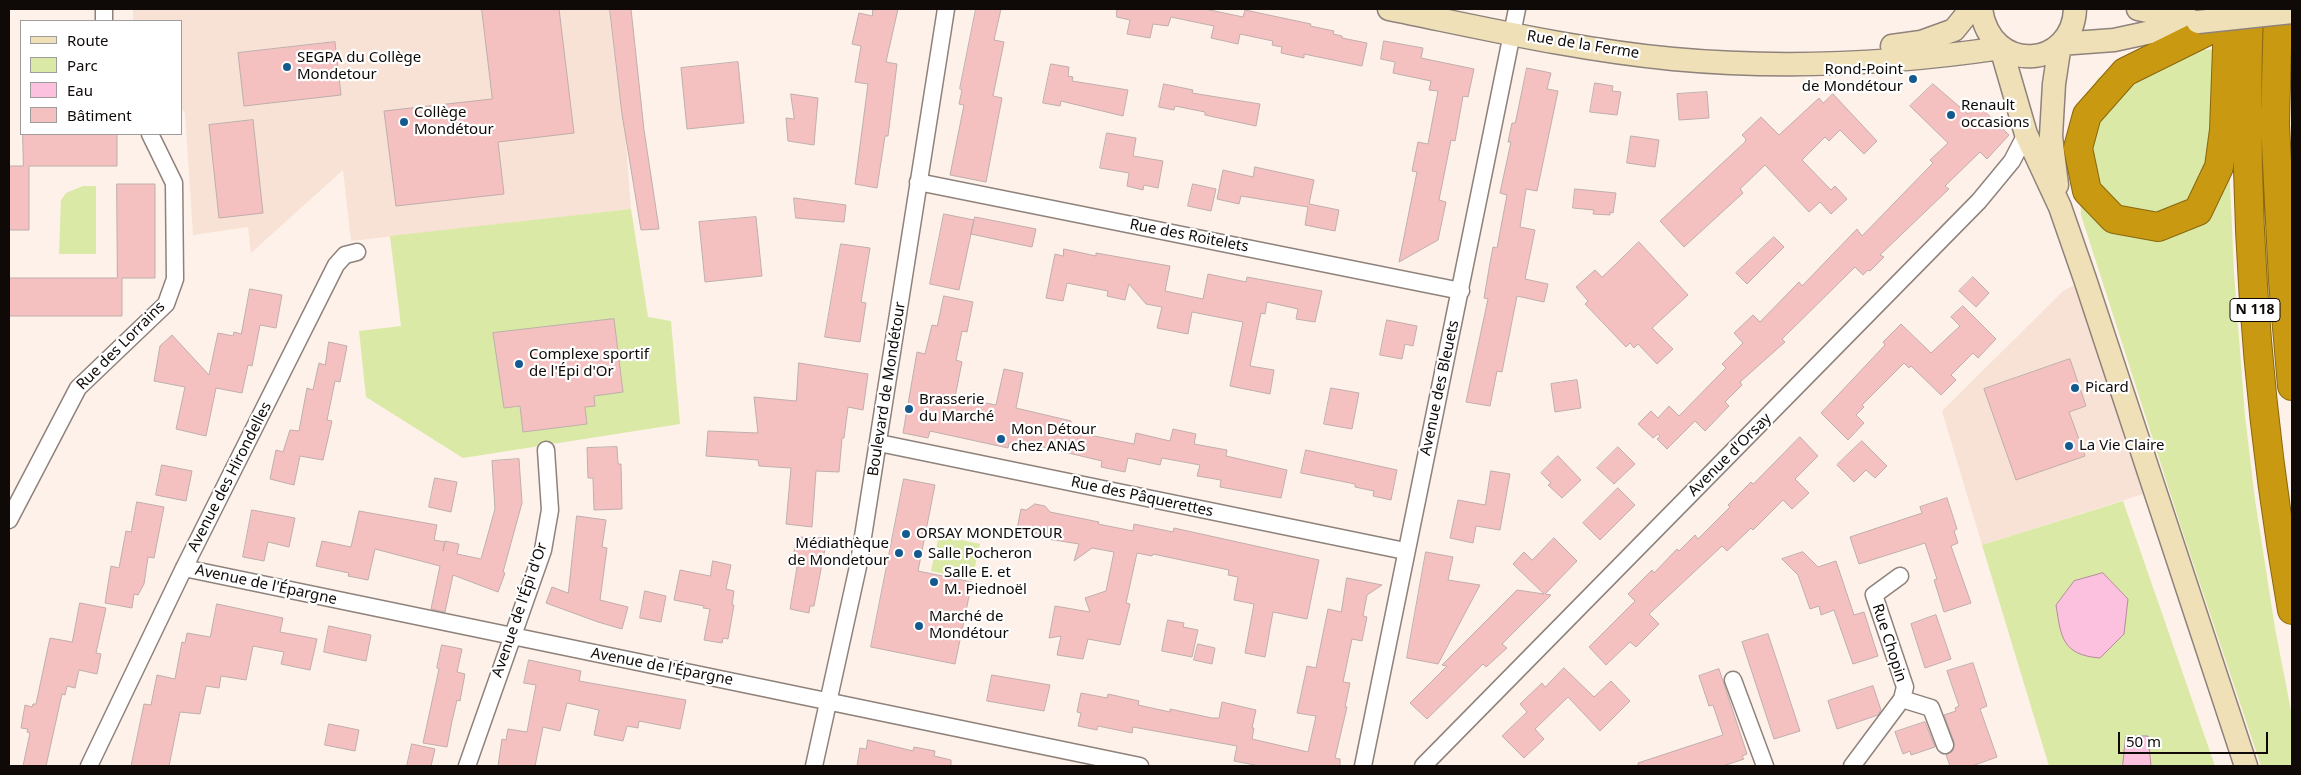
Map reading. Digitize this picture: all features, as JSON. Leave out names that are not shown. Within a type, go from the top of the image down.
[{"type":"highway","name":"N 118","points":[[2278,9],[2275,124],[2282,281],[2292,386]]},
{"type":"highway","name":"N 118","points":[[2235,13],[2246,103],[2257,351],[2280,544],[2292,610]]},
{"type":"highway","points":[[2235,13],[2219,167],[2198,210],[2158,227],[2114,219],[2087,191],[2078,148],[2087,115],[2125,72],[2235,13]]},
{"type":"street","name":"Boulevard de Mondétour","points":[[814,766],[859,562],[946,9]]},
{"type":"street","name":"Rue de la Ferme","points":[[1389,9],[1579,46],[1671,59],[1780,64],[1836,63],[1906,59],[2001,48],[2016,55],[2031,56],[2047,52],[2060,44]]},
{"type":"street","name":"Avenue des Bleuets","points":[[1367,763],[1405,551],[1461,291],[1517,9]]},
{"type":"street","name":"Rue de la Ferme","points":[[1780,64],[1921,42],[1954,30],[1971,9]]},
{"type":"street","points":[[1981,9],[1983,24],[1990,38],[2001,48],[2026,134],[2060,207],[2246,766]]},
{"type":"street","points":[[2060,207],[2051,136],[2054,84],[2060,44],[2069,32],[2075,18],[2075,9]]},
{"type":"street","points":[[2138,9],[2198,22]]},
{"type":"street","points":[[2060,44],[2114,40],[2198,22],[2292,12]]},
{"type":"street","name":"Avenue d'Orsay","points":[[1423,766],[1980,201],[2012,162],[2026,134]]},
{"type":"street","name":"Rue des Lorrains","points":[[9,520],[78,388],[166,304],[172,288],[175,279],[174,183],[150,135]]},
{"type":"street","name":"Rue des Roitelets","points":[[918,182],[1461,291]]},
{"type":"street","name":"Avenue des Hirondelles","points":[[89,766],[184,568],[336,265],[345,255],[357,252]]},
{"type":"street","name":"Rue des Pâquerettes","points":[[879,443],[1405,551]]},
{"type":"street","name":"Avenue de l'Épi d'Or","points":[[467,766],[542,550],[550,510],[546,450]]},
{"type":"street","name":"Avenue de l'Épargne","points":[[184,568],[1140,766]]},
{"type":"street","name":"Rue Chopin","points":[[1852,766],[1902,699],[1905,687],[1874,595],[1900,576]]},
{"type":"street","points":[[1733,680],[1765,766]]},
{"type":"street","points":[[1902,699],[1932,708],[1945,745]]},
{"type":"shaded area","name":"Collège Mondétour","points":[[133,9],[610,9],[625,132],[631,209],[351,241],[343,170],[251,253],[248,227],[193,235],[185,113],[182,109],[182,20],[133,20]]},
{"type":"shaded area","points":[[2085,279],[2156,490],[1982,545],[1942,411],[2063,291]]},
{"type":"green space","points":[[2224,48],[2234,273],[2245,416],[2255,500],[2275,628],[2292,716],[2292,766],[2261,766],[2181,527],[2081,215],[2079,172],[2081,105],[2098,78],[2128,60],[2171,53]]},
{"type":"green space","points":[[83,186],[96,186],[96,254],[59,254],[61,200],[66,193]]},
{"type":"green space","name":"Complexe sportif de l'Épi d'Or","points":[[631,209],[648,317],[671,321],[680,424],[463,458],[366,397],[359,331],[401,326],[390,236]]},
{"type":"green space","points":[[2123,501],[2215,766],[2049,766],[1982,545]]},
{"type":"green space","points":[[939,535],[980,544],[972,580],[931,571]]},
{"type":"water","points":[[2103,573],[2128,599],[2124,634],[2100,658],[2078,653],[2066,642],[2062,635],[2056,605],[2074,581]]},
{"type":"water","points":[[2126,736],[2148,736],[2151,766],[2123,766]]},
{"type":"building","points":[[482,9],[559,9],[574,133],[498,142],[504,194],[396,206],[384,111],[492,99]]},
{"type":"building","points":[[610,9],[631,9],[644,130],[659,229],[641,230],[622,114]]},
{"type":"building","points":[[873,9],[898,9],[886,62],[897,64],[888,136],[885,136],[877,188],[855,184],[868,84],[855,82],[861,46],[852,44],[859,13],[872,16]]},
{"type":"building","points":[[976,9],[1001,9],[994,40],[1004,42],[993,96],[1002,98],[986,182],[950,175],[964,105],[959,104],[962,90],[960,89]]},
{"type":"building","points":[[1117,9],[1205,9],[1243,17],[1245,10],[1311,24],[1310,26],[1334,31],[1333,34],[1342,36],[1342,38],[1367,43],[1362,66],[1304,54],[1304,58],[1281,53],[1282,47],[1272,45],[1273,41],[1240,34],[1238,44],[1211,38],[1214,26],[1171,17],[1168,26],[1153,24],[1150,38],[1127,34],[1130,20],[1117,17]]},
{"type":"building","points":[[1384,41],[1423,48],[1421,58],[1474,69],[1468,97],[1463,96],[1455,141],[1451,140],[1439,200],[1446,202],[1438,240],[1399,262],[1417,172],[1412,171],[1418,142],[1428,144],[1438,91],[1429,90],[1431,81],[1393,73],[1395,62],[1381,59]]},
{"type":"building","points":[[335,42],[341,95],[244,106],[238,53]]},
{"type":"building","points":[[738,62],[744,123],[687,129],[681,68]]},
{"type":"building","points":[[1051,64],[1069,67],[1068,76],[1073,77],[1072,81],[1128,90],[1123,116],[1061,101],[1060,106],[1043,103]]},
{"type":"building","points":[[1527,68],[1551,73],[1547,89],[1558,91],[1537,191],[1526,189],[1520,227],[1535,230],[1525,279],[1548,284],[1544,302],[1517,296],[1502,372],[1497,371],[1490,406],[1466,402],[1488,299],[1484,298],[1493,247],[1497,248],[1507,195],[1500,193],[1511,142],[1508,142],[1512,123],[1515,123]]},
{"type":"building","points":[[1595,83],[1613,86],[1612,91],[1621,92],[1617,115],[1590,112]]},
{"type":"building","points":[[1164,84],[1193,90],[1192,93],[1260,104],[1256,126],[1205,115],[1205,112],[1175,106],[1174,110],[1159,107]]},
{"type":"building","points":[[1933,84],[1968,114],[1977,104],[2009,135],[1987,159],[1980,152],[1945,186],[1949,189],[1880,255],[1884,257],[1870,271],[1868,270],[1863,275],[1855,267],[1782,339],[1785,342],[1740,382],[1742,385],[1725,402],[1729,406],[1705,431],[1695,421],[1667,449],[1657,439],[1660,436],[1658,434],[1653,438],[1638,424],[1651,411],[1658,418],[1669,406],[1679,416],[1726,368],[1722,364],[1743,343],[1734,333],[1753,315],[1760,322],[1799,282],[1802,286],[1857,229],[1862,236],[1933,163],[1930,160],[1948,143],[1910,106]]},
{"type":"building","points":[[1707,92],[1709,118],[1679,120],[1677,94]]},
{"type":"building","points":[[791,94],[818,98],[814,145],[788,141],[786,118],[794,119]]},
{"type":"building","points":[[1833,94],[1877,141],[1864,154],[1840,130],[1829,141],[1825,137],[1802,160],[1831,190],[1835,186],[1847,199],[1831,214],[1820,202],[1809,212],[1765,165],[1740,189],[1743,193],[1684,247],[1660,221],[1745,142],[1746,139],[1742,135],[1761,117],[1779,135],[1819,98],[1823,103]]},
{"type":"building","points":[[253,120],[263,213],[219,218],[209,125]]},
{"type":"building","points":[[1107,133],[1136,138],[1133,156],[1163,161],[1158,188],[1144,185],[1143,190],[1127,186],[1129,173],[1100,168]]},
{"type":"building","points":[[23,135],[117,135],[117,166],[29,166],[29,230],[9,230],[9,166],[23,166]]},
{"type":"building","points":[[1631,136],[1659,140],[1655,167],[1627,163]]},
{"type":"building","points":[[1255,167],[1314,180],[1309,204],[1339,210],[1335,231],[1305,225],[1308,207],[1241,196],[1239,204],[1217,199],[1223,170],[1253,177]]},
{"type":"building","points":[[117,184],[155,184],[155,278],[122,278],[122,316],[9,316],[9,278],[117,278]]},
{"type":"building","points":[[1193,184],[1216,189],[1211,211],[1188,206]]},
{"type":"building","points":[[1575,189],[1616,193],[1613,213],[1610,212],[1610,215],[1593,214],[1594,210],[1573,208]]},
{"type":"building","points":[[794,198],[846,205],[844,222],[796,218]]},
{"type":"building","points":[[944,214],[974,220],[959,290],[930,284]]},
{"type":"building","points":[[756,217],[762,276],[705,282],[699,222]]},
{"type":"building","points":[[975,217],[1036,229],[1032,247],[971,234]]},
{"type":"building","points":[[1774,237],[1784,247],[1747,284],[1736,273]]},
{"type":"building","points":[[1639,242],[1688,295],[1652,328],[1673,349],[1657,364],[1638,344],[1634,348],[1630,343],[1626,347],[1585,304],[1588,301],[1576,287],[1595,270],[1602,277]]},
{"type":"building","points":[[841,244],[870,248],[861,302],[866,303],[860,342],[825,337]]},
{"type":"building","points":[[1064,249],[1096,256],[1096,253],[1170,266],[1165,291],[1203,299],[1208,274],[1246,282],[1247,277],[1322,291],[1315,322],[1296,319],[1298,309],[1267,302],[1265,314],[1261,313],[1250,366],[1274,370],[1270,394],[1230,386],[1243,322],[1192,312],[1188,334],[1157,328],[1162,307],[1146,304],[1129,284],[1125,300],[1107,296],[1108,291],[1067,283],[1063,301],[1046,298],[1055,254],[1063,256]]},
{"type":"building","points":[[1973,277],[1989,293],[1976,307],[1959,291]]},
{"type":"building","points":[[250,289],[282,295],[276,328],[260,325],[252,366],[248,365],[242,393],[216,388],[206,436],[176,429],[185,387],[154,381],[160,346],[172,335],[209,375],[218,333],[233,336],[234,332],[241,334]]},
{"type":"building","points":[[944,296],[973,302],[967,332],[962,331],[956,360],[962,362],[955,397],[996,405],[1004,369],[1023,373],[1016,408],[1071,421],[1069,431],[1134,444],[1136,433],[1170,441],[1173,429],[1196,434],[1194,444],[1227,450],[1226,456],[1287,470],[1281,498],[1220,487],[1221,480],[1197,476],[1200,465],[1162,458],[1160,465],[1128,458],[1125,472],[1101,467],[1102,461],[1039,446],[1039,449],[1009,443],[1008,448],[930,431],[928,438],[903,433],[917,352],[925,354],[932,325],[937,326]]},
{"type":"building","points":[[1963,306],[1996,339],[1978,358],[1973,353],[1951,375],[1956,380],[1941,395],[1911,366],[1909,368],[1904,363],[1862,405],[1864,407],[1856,415],[1864,423],[1848,440],[1821,413],[1885,345],[1883,342],[1901,324],[1931,353],[1960,326],[1951,317]]},
{"type":"building","points":[[614,319],[623,392],[594,396],[595,406],[585,407],[587,424],[523,432],[520,406],[504,408],[493,333]]},
{"type":"building","points":[[1387,320],[1417,326],[1413,346],[1405,344],[1402,359],[1380,355]]},
{"type":"building","points":[[329,342],[347,346],[340,382],[335,381],[327,420],[332,421],[323,460],[300,456],[294,485],[270,479],[276,450],[283,452],[290,430],[299,431],[307,388],[313,390],[319,363],[325,365]]},
{"type":"building","points":[[2070,359],[2086,406],[2069,412],[2085,456],[2016,480],[1984,389]]},
{"type":"building","points":[[799,363],[868,374],[863,410],[848,407],[844,438],[842,438],[839,472],[816,471],[812,527],[786,524],[791,468],[759,466],[758,460],[706,456],[708,431],[758,433],[754,397],[796,401]]},
{"type":"building","points":[[1577,380],[1581,408],[1555,412],[1551,384]]},
{"type":"building","points":[[1331,388],[1359,393],[1352,429],[1324,424]]},
{"type":"building","points":[[1800,437],[1818,456],[1795,479],[1809,493],[1792,509],[1783,500],[1753,530],[1751,528],[1727,551],[1722,546],[1649,614],[1659,624],[1636,647],[1630,642],[1606,665],[1589,647],[1635,601],[1628,594],[1652,570],[1654,573],[1677,549],[1679,551],[1695,535],[1698,539],[1730,507],[1728,505],[1751,482],[1753,484]]},
{"type":"building","points":[[1862,441],[1887,466],[1875,478],[1866,470],[1854,482],[1837,465]]},
{"type":"building","points":[[617,447],[618,464],[621,464],[622,509],[594,510],[593,478],[588,478],[587,448]]},
{"type":"building","points":[[1618,447],[1635,464],[1614,484],[1597,468]]},
{"type":"building","points":[[1306,450],[1397,470],[1391,500],[1373,496],[1374,491],[1355,487],[1355,484],[1301,473]]},
{"type":"building","points":[[1558,456],[1581,480],[1562,498],[1548,485],[1551,483],[1541,473]]},
{"type":"building","points":[[519,459],[522,503],[503,572],[505,573],[498,592],[453,575],[445,612],[431,609],[440,566],[375,549],[368,580],[348,576],[349,573],[316,566],[322,541],[351,547],[359,511],[437,525],[434,540],[459,544],[457,554],[481,559],[495,509],[492,461]]},
{"type":"building","points":[[162,465],[192,471],[186,501],[156,495]]},
{"type":"building","points":[[1491,471],[1510,474],[1500,530],[1476,526],[1473,543],[1450,538],[1458,500],[1485,505]]},
{"type":"building","points":[[435,478],[457,482],[451,512],[429,507]]},
{"type":"building","points":[[904,479],[935,485],[918,571],[972,582],[955,664],[871,647]]},
{"type":"building","points":[[1618,488],[1635,505],[1600,540],[1583,523]]},
{"type":"building","points":[[1947,498],[1957,529],[1954,531],[1958,543],[1951,546],[1971,603],[1944,612],[1934,580],[1937,579],[1925,543],[1859,564],[1850,537],[1922,513],[1920,507]]},
{"type":"building","points":[[137,502],[164,507],[154,558],[148,557],[144,584],[138,595],[134,594],[132,608],[105,603],[111,566],[119,568],[126,531],[131,532]]},
{"type":"building","points":[[1035,504],[1045,506],[1050,512],[1133,531],[1134,524],[1173,532],[1174,528],[1319,560],[1307,619],[1273,612],[1265,657],[1245,653],[1254,604],[1234,600],[1238,577],[1228,575],[1229,570],[1153,554],[1152,556],[1137,553],[1126,603],[1130,604],[1120,645],[1088,639],[1083,659],[1057,655],[1061,636],[1049,638],[1055,606],[1090,612],[1085,598],[1106,591],[1114,552],[1092,548],[1074,561],[1079,544],[1016,534],[1021,509],[1026,510]]},
{"type":"building","points":[[252,510],[295,518],[289,547],[268,542],[264,561],[243,557]]},
{"type":"building","points":[[577,516],[606,520],[602,547],[607,548],[600,600],[628,607],[622,629],[546,603],[552,587],[568,593]]},
{"type":"building","points":[[797,537],[827,538],[814,606],[810,606],[809,613],[790,609],[797,567],[792,566]]},
{"type":"building","points":[[1554,538],[1577,561],[1545,594],[1551,595],[1502,644],[1507,648],[1486,667],[1483,664],[1427,719],[1410,703],[1447,666],[1442,665],[1517,590],[1544,594],[1513,564],[1524,552],[1532,560]]},
{"type":"building","points":[[1426,552],[1453,557],[1448,580],[1480,585],[1438,664],[1407,658]]},
{"type":"building","points":[[1803,552],[1818,567],[1836,561],[1854,615],[1864,612],[1878,656],[1853,664],[1834,610],[1821,615],[1819,606],[1810,609],[1798,575],[1782,559]]},
{"type":"building","points":[[713,561],[731,565],[726,589],[734,591],[732,605],[734,605],[728,639],[723,638],[722,643],[704,640],[710,609],[674,600],[680,570],[710,576]]},
{"type":"building","points":[[1347,578],[1382,585],[1367,595],[1363,616],[1367,617],[1362,641],[1352,639],[1343,682],[1350,683],[1345,707],[1347,707],[1335,758],[1340,759],[1340,766],[1260,766],[1234,761],[1237,746],[1133,727],[1132,733],[1098,726],[1097,730],[1078,726],[1081,713],[1077,712],[1081,693],[1107,698],[1108,694],[1139,701],[1138,705],[1170,712],[1170,709],[1212,718],[1219,718],[1222,702],[1256,710],[1252,728],[1254,728],[1252,739],[1308,752],[1316,716],[1297,713],[1307,666],[1316,668],[1328,609],[1341,612]]},
{"type":"building","points":[[645,591],[666,596],[661,622],[640,618]]},
{"type":"building","points":[[80,603],[106,608],[96,653],[101,654],[97,674],[79,670],[75,688],[67,686],[65,695],[62,694],[46,766],[23,766],[30,733],[27,732],[28,729],[21,728],[25,705],[32,707],[33,704],[36,704],[50,638],[72,642]]},
{"type":"building","points":[[217,604],[283,618],[280,632],[317,639],[310,670],[281,664],[284,652],[253,646],[246,680],[221,676],[219,688],[206,686],[200,714],[180,712],[169,766],[131,766],[144,704],[151,705],[157,675],[175,679],[182,642],[185,643],[187,633],[210,637]]},
{"type":"building","points":[[1936,615],[1951,659],[1925,668],[1911,624]]},
{"type":"building","points":[[1168,620],[1184,623],[1183,627],[1198,630],[1192,657],[1162,651]]},
{"type":"building","points":[[329,626],[371,635],[366,661],[324,652]]},
{"type":"building","points":[[1768,634],[1800,731],[1774,739],[1742,642]]},
{"type":"building","points":[[1198,644],[1215,648],[1212,664],[1194,660]]},
{"type":"building","points":[[442,645],[462,649],[457,672],[465,674],[460,701],[457,700],[447,747],[423,743],[439,669],[437,668]]},
{"type":"building","points":[[529,660],[581,671],[579,681],[686,700],[680,729],[639,721],[638,728],[627,726],[623,741],[594,735],[599,710],[567,703],[560,731],[543,727],[535,766],[498,766],[502,739],[506,740],[508,729],[527,732],[536,685],[524,683]]},
{"type":"building","points":[[1973,663],[1987,706],[1980,709],[1997,757],[1972,766],[1950,766],[1946,755],[1953,751],[1954,742],[1944,715],[1956,711],[1955,708],[1959,706],[1947,671]]},
{"type":"building","points":[[1564,668],[1594,697],[1611,681],[1630,701],[1600,731],[1568,697],[1535,729],[1544,739],[1524,758],[1502,736],[1527,712],[1520,704],[1542,683],[1545,687]]},
{"type":"building","points":[[1719,669],[1747,754],[1742,756],[1744,759],[1723,766],[1638,766],[1638,763],[1723,735],[1713,705],[1709,706],[1699,676]]},
{"type":"building","points":[[992,675],[1050,685],[1044,711],[987,701]]},
{"type":"building","points":[[1873,686],[1881,710],[1878,715],[1837,729],[1828,701]]},
{"type":"building","points":[[1925,722],[1935,747],[1911,755],[1910,751],[1903,754],[1895,732]]},
{"type":"building","points":[[329,724],[359,730],[355,751],[325,745]]},
{"type":"building","points":[[868,740],[913,751],[914,747],[935,751],[934,756],[951,760],[951,766],[857,766],[860,748],[866,749]]},
{"type":"building","points":[[412,744],[435,749],[431,766],[407,766]]},
{"type":"place","name":"SEGPA du Collège Mondetour","points":[[287,67]]},
{"type":"place","name":"Rond-Point de Mondétour","points":[[1913,79]]},
{"type":"place","name":"Renault occasions","points":[[1951,115]]},
{"type":"place","name":"Collège Mondétour","points":[[404,122]]},
{"type":"place","name":"Complexe sportif de l'Épi d'Or","points":[[519,364]]},
{"type":"place","name":"Picard","points":[[2075,388]]},
{"type":"place","name":"Brasserie du Marché","points":[[909,409]]},
{"type":"place","name":"Mon Détour chez ANAS","points":[[1001,439]]},
{"type":"place","name":"La Vie Claire","points":[[2069,446]]},
{"type":"place","name":"ORSAY MONDETOUR","points":[[906,534]]},
{"type":"place","name":"Médiathèque de Mondetour","points":[[899,553]]},
{"type":"place","name":"Salle Pocheron","points":[[918,554]]},
{"type":"place","name":"Salle E. et M. Piednoël","points":[[934,582]]},
{"type":"place","name":"Marché de Mondétour","points":[[919,626]]}]
